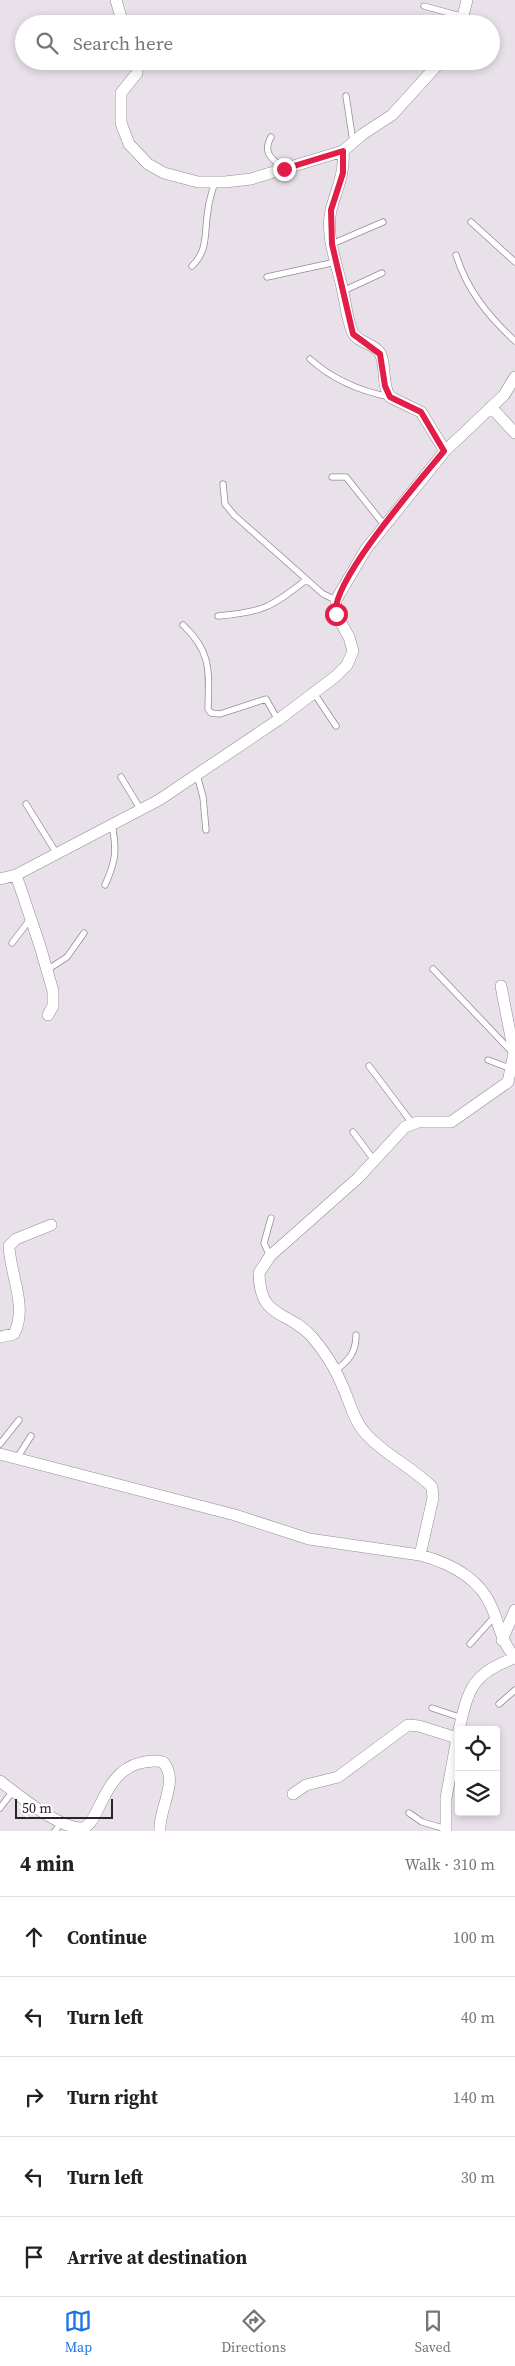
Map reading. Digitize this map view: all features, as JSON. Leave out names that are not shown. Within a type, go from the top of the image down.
[{"type":"street","points":[[116,0],[120,15]]},
{"type":"street","points":[[463,15],[467,0]]},
{"type":"street","points":[[137,70],[137,73],[121,93],[121,124],[129,144],[148,164],[164,173],[198,182],[251,179],[343,151],[392,115],[433,70]]},
{"type":"street","points":[[343,151],[345,165],[331,210],[332,244],[353,334],[380,354],[385,386],[390,397],[421,412],[444,451]]},
{"type":"street","points":[[0,879],[16,875],[141,810],[278,720],[347,665],[352,651],[349,637],[336,614],[336,600],[366,549],[444,451],[510,388],[515,378]]},
{"type":"street","points":[[491,407],[515,433]]},
{"type":"street","points":[[16,875],[47,970],[54,999],[48,1014]]},
{"type":"street","points":[[420,1555],[433,1498],[432,1487],[366,1434],[348,1403],[335,1371],[312,1337],[303,1328],[275,1312],[264,1301],[259,1272],[270,1256],[321,1211],[405,1127],[412,1123],[444,1123],[459,1118],[508,1082],[514,1053],[501,986]]},
{"type":"street","points":[[0,1337],[14,1334],[18,1313],[18,1295],[9,1246],[16,1239],[51,1225]]},
{"type":"street","points":[[0,1454],[235,1515],[309,1540],[420,1555],[440,1561],[472,1579],[484,1590],[495,1616],[502,1640],[515,1657],[489,1668],[475,1681],[466,1697],[460,1726]]},
{"type":"street","points":[[502,1640],[515,1610]]},
{"type":"street","points":[[293,1794],[306,1785],[338,1777],[408,1725],[455,1732]]},
{"type":"street","points":[[446,1830],[446,1798],[455,1749]]},
{"type":"street","points":[[0,1781],[58,1826],[92,1827],[104,1794],[118,1774],[137,1764],[157,1761],[166,1767],[170,1782],[160,1818],[160,1831]]},
{"type":"lane","points":[[424,6],[448,15]]},
{"type":"lane","points":[[346,96],[353,142]]},
{"type":"lane","points":[[271,137],[266,145],[267,151],[270,158],[284,169]]},
{"type":"lane","points":[[192,266],[198,260],[204,248],[208,209],[215,182]]},
{"type":"lane","points":[[332,244],[383,222]]},
{"type":"lane","points":[[471,222],[515,262]]},
{"type":"lane","points":[[456,255],[462,274],[473,294],[493,320],[515,341]]},
{"type":"lane","points":[[267,277],[336,262]]},
{"type":"lane","points":[[343,291],[382,273]]},
{"type":"lane","points":[[310,359],[326,374],[351,385],[390,397]]},
{"type":"lane","points":[[332,477],[346,477],[385,526]]},
{"type":"lane","points":[[223,484],[226,504],[234,516],[322,594],[336,600]]},
{"type":"lane","points":[[218,616],[262,610],[279,602],[306,580]]},
{"type":"lane","points":[[183,625],[200,643],[208,660],[208,709],[211,713],[220,714],[266,699],[278,720]]},
{"type":"lane","points":[[314,693],[336,726]]},
{"type":"lane","points":[[197,775],[203,797],[206,830]]},
{"type":"lane","points":[[121,777],[141,810]]},
{"type":"lane","points":[[26,804],[57,854]]},
{"type":"lane","points":[[105,884],[114,865],[116,846],[112,825]]},
{"type":"lane","points":[[12,943],[31,918]]},
{"type":"lane","points":[[47,970],[67,957],[84,933]]},
{"type":"lane","points":[[433,969],[514,1053]]},
{"type":"lane","points":[[488,1060],[512,1069]]},
{"type":"lane","points":[[369,1066],[412,1123]]},
{"type":"lane","points":[[353,1132],[374,1160]]},
{"type":"lane","points":[[270,1256],[264,1243],[271,1218]]},
{"type":"lane","points":[[335,1371],[346,1363],[356,1349],[356,1335]]},
{"type":"lane","points":[[0,1444],[19,1420]]},
{"type":"lane","points":[[17,1458],[31,1436]]},
{"type":"lane","points":[[470,1644],[495,1616]]},
{"type":"lane","points":[[499,1704],[515,1690]]},
{"type":"lane","points":[[432,1708],[462,1718]]},
{"type":"lane","points":[[0,1808],[13,1791]]},
{"type":"lane","points":[[409,1813],[422,1822],[446,1830]]},
{"type":"route","points":[[284,169],[343,151],[345,165],[341,184],[331,210],[330,221],[332,244],[353,334],[378,350],[382,359],[387,393],[393,400],[409,404],[421,412],[444,451],[411,490],[366,549],[336,600],[336,614]]}]
